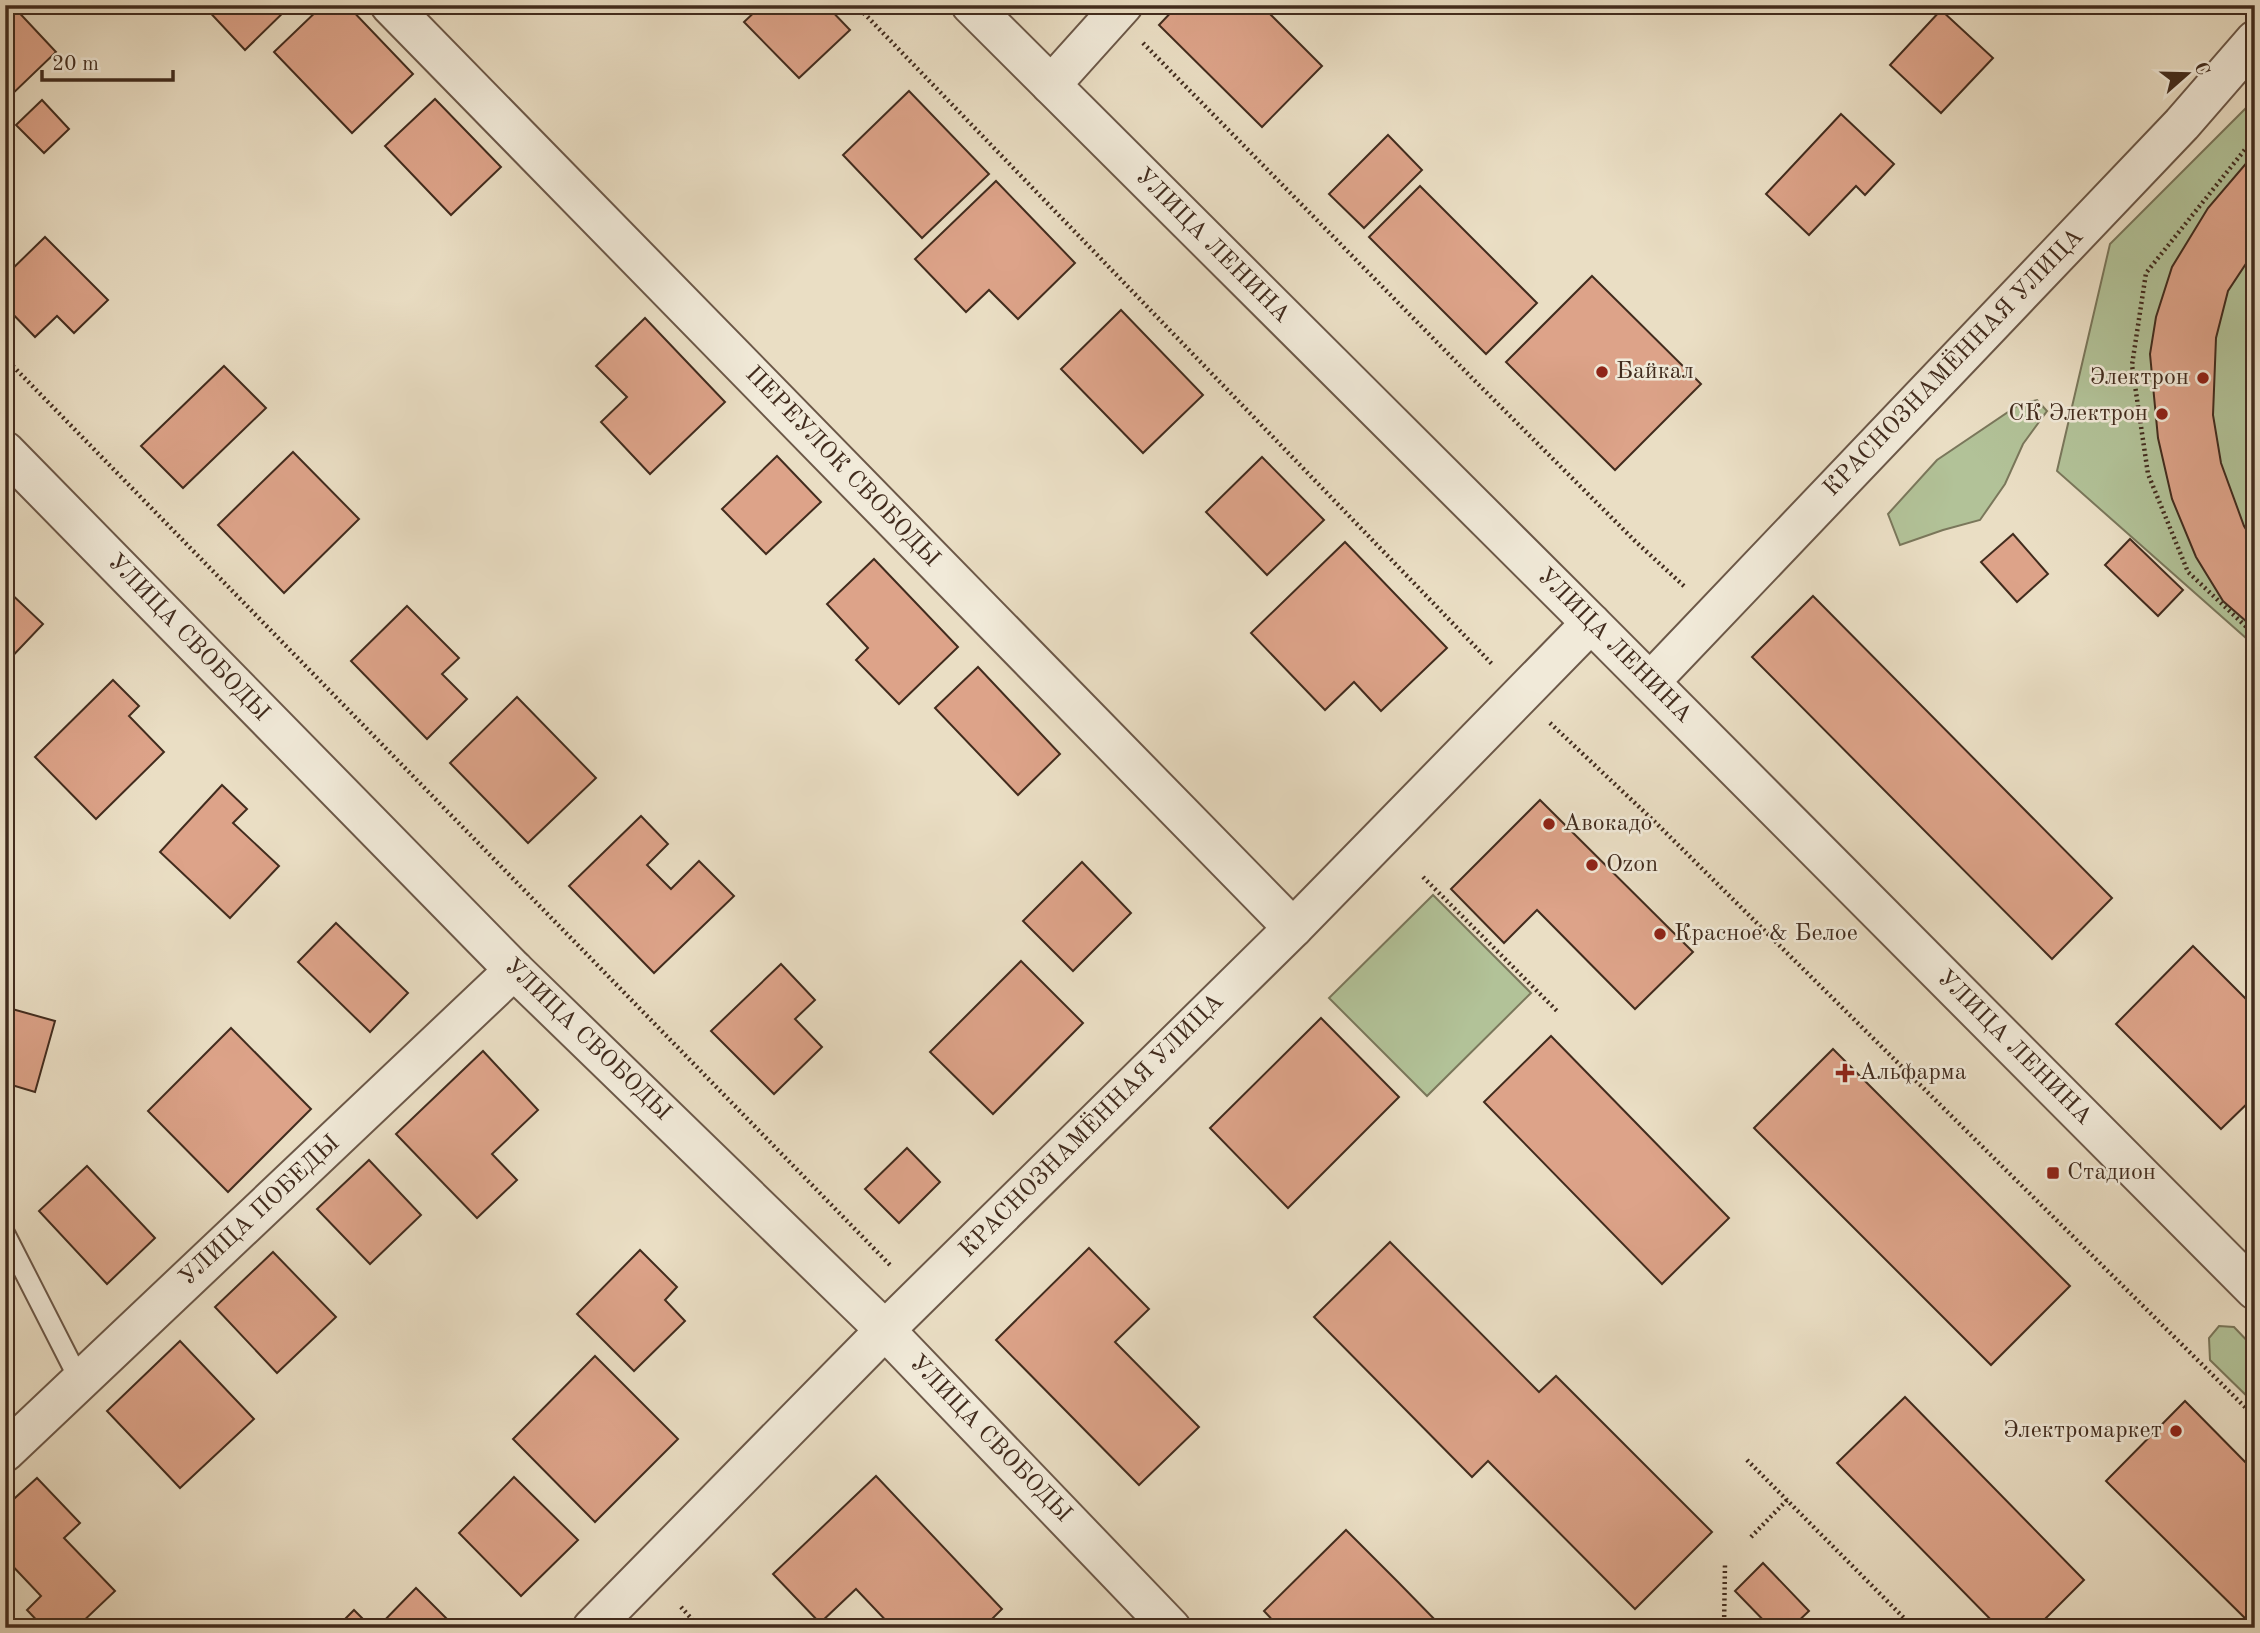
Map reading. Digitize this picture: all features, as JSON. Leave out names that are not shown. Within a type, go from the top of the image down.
[{"type":"street","name":"ПЕРЕУЛОК СВОБОДЫ","points":[[390,5],[1293,928]]},
{"type":"street","name":"УЛИЦА ЛЕНИНА","points":[[971,5],[2255,1290]]},
{"type":"street","points":[[1051,85],[1119,10]]},
{"type":"street","name":"КРАСНОЗНАМЁННАЯ УЛИЦА","points":[[1650,682],[2182,124],[2255,40]]},
{"type":"street","name":"УЛИЦА СВОБОДЫ","points":[[5,451],[514,970],[885,1330],[1171,1628]]},
{"type":"street","name":"КРАСНОЗНАМЁННАЯ УЛИЦА","points":[[592,1628],[885,1330],[1293,928],[1591,623]]},
{"type":"street","name":"УЛИЦА ПОБЕДЫ","points":[[5,1452],[514,970]]},
{"type":"lane","points":[[5,1234],[80,1381]]},
{"type":"path","points":[[1119,10],[1512,419],[1634,541],[1714,614]]},
{"type":"path","points":[[2255,137],[2146,273],[2132,365],[2148,474],[2188,572],[2255,635]]},
{"type":"path","points":[[5,358],[920,1296]]},
{"type":"path","points":[[1423,877],[1557,1011]]},
{"type":"path","points":[[1747,1460],[1914,1628]]},
{"type":"path","points":[[1752,1537],[1787,1500]]},
{"type":"path","points":[[1724,1628],[1726,1564]]},
{"type":"path","points":[[681,1607],[700,1628]]},
{"type":"green space","name":"СК Электрон","points":[[2255,99],[2255,646],[2057,471],[2110,244]]},
{"type":"green space","points":[[2037,400],[2047,411],[2023,444],[2005,484],[1980,520],[1900,545],[1888,514],[1937,460],[2020,404]]},
{"type":"green space","points":[[1433,895],[1531,993],[1427,1096],[1329,998]]},
{"type":"green space","points":[[2219,1326],[2234,1327],[2255,1349],[2255,1404],[2210,1360],[2209,1338]]},
{"type":"building","points":[[5,5],[12,5],[56,52],[5,101]]},
{"type":"building","points":[[203,5],[291,5],[245,50]]},
{"type":"building","points":[[323,5],[347,5],[413,74],[352,133],[274,52]]},
{"type":"building","points":[[762,5],[826,5],[850,30],[799,78],[744,22]]},
{"type":"building","points":[[1178,5],[1261,5],[1322,66],[1262,127],[1159,25]]},
{"type":"building","points":[[1941,10],[1993,58],[1941,113],[1890,65]]},
{"type":"building","points":[[909,91],[989,174],[922,238],[843,155]]},
{"type":"building","points":[[435,99],[501,167],[451,215],[385,146]]},
{"type":"building","points":[[42,100],[69,129],[44,153],[16,125]]},
{"type":"building","points":[[1841,114],[1894,164],[1865,195],[1856,186],[1809,235],[1766,194]]},
{"type":"building","points":[[1388,135],[1422,170],[1364,228],[1329,194]]},
{"type":"building","name":"Электрон","points":[[2255,153],[2255,250],[2228,291],[2216,338],[2213,415],[2221,463],[2244,526],[2255,544],[2255,629],[2223,601],[2196,557],[2172,499],[2158,438],[2150,354],[2156,317],[2172,267],[2208,208]]},
{"type":"building","points":[[996,181],[1075,263],[1018,319],[989,290],[966,312],[915,259]]},
{"type":"building","points":[[1420,186],[1537,303],[1486,354],[1369,237]]},
{"type":"building","points":[[45,237],[108,300],[74,333],[57,316],[35,337],[5,306],[5,276]]},
{"type":"building","name":"Байкал","points":[[1592,276],[1701,384],[1615,470],[1506,362]]},
{"type":"building","points":[[1121,310],[1203,395],[1143,453],[1061,369]]},
{"type":"building","points":[[645,318],[725,402],[650,474],[601,422],[627,397],[596,366]]},
{"type":"building","points":[[224,366],[266,408],[183,488],[141,446]]},
{"type":"building","points":[[293,452],[359,519],[284,593],[218,525]]},
{"type":"building","points":[[777,456],[821,502],[766,554],[722,509]]},
{"type":"building","points":[[1262,457],[1324,520],[1267,575],[1206,512]]},
{"type":"building","points":[[2013,534],[2048,574],[2017,602],[1981,562]]},
{"type":"building","points":[[2130,539],[2183,590],[2158,616],[2105,565]]},
{"type":"building","points":[[1345,542],[1447,648],[1381,711],[1354,682],[1325,710],[1251,633]]},
{"type":"building","points":[[874,559],[958,647],[899,704],[856,660],[868,648],[827,604]]},
{"type":"building","points":[[5,588],[43,624],[5,664]]},
{"type":"building","points":[[1813,596],[2112,898],[2052,959],[1752,657]]},
{"type":"building","points":[[407,606],[459,658],[442,674],[467,699],[427,739],[351,661]]},
{"type":"building","points":[[978,667],[1060,754],[1018,795],[935,708]]},
{"type":"building","points":[[113,680],[139,706],[129,716],[164,752],[96,819],[35,757]]},
{"type":"building","points":[[517,697],[596,778],[528,843],[450,763]]},
{"type":"building","points":[[222,785],[247,809],[233,823],[279,866],[230,918],[160,852]]},
{"type":"building","points":[[1540,800],[1693,952],[1635,1009],[1537,910],[1504,943],[1451,889]]},
{"type":"building","points":[[641,816],[668,844],[647,865],[671,889],[699,861],[734,896],[654,973],[569,886]]},
{"type":"building","points":[[1082,862],[1131,913],[1073,971],[1023,921]]},
{"type":"building","points":[[336,923],[408,993],[370,1032],[298,962]]},
{"type":"building","points":[[2193,946],[2255,1008],[2255,1096],[2221,1129],[2116,1024]]},
{"type":"building","points":[[1021,961],[1083,1023],[993,1114],[930,1052]]},
{"type":"building","points":[[781,964],[815,1000],[795,1019],[822,1047],[774,1094],[711,1031]]},
{"type":"building","points":[[5,1007],[55,1021],[35,1092],[5,1083]]},
{"type":"building","points":[[1321,1018],[1399,1097],[1288,1208],[1210,1128]]},
{"type":"building","points":[[231,1028],[311,1109],[228,1192],[148,1111]]},
{"type":"building","points":[[1551,1036],[1729,1218],[1662,1284],[1484,1102]]},
{"type":"building","points":[[1833,1049],[2070,1286],[1991,1365],[1754,1128]]},
{"type":"building","points":[[483,1051],[538,1110],[492,1154],[517,1180],[477,1218],[396,1134]]},
{"type":"building","points":[[907,1148],[940,1182],[899,1223],[865,1189]]},
{"type":"building","points":[[369,1160],[421,1215],[370,1264],[317,1209]]},
{"type":"building","points":[[87,1166],[155,1238],[107,1284],[39,1211]]},
{"type":"building","points":[[1390,1242],[1539,1392],[1556,1376],[1712,1532],[1635,1609],[1488,1461],[1472,1477],[1314,1317]]},
{"type":"building","points":[[1089,1248],[1149,1309],[1115,1342],[1199,1427],[1139,1485],[996,1340]]},
{"type":"building","points":[[640,1250],[677,1287],[665,1300],[685,1321],[634,1371],[577,1314]]},
{"type":"building","points":[[273,1252],[336,1317],[277,1373],[215,1307]]},
{"type":"building","points":[[180,1341],[254,1419],[180,1488],[107,1411]]},
{"type":"building","points":[[595,1356],[678,1439],[595,1522],[513,1439]]},
{"type":"building","points":[[1905,1397],[2084,1580],[2036,1628],[1999,1628],[1837,1463]]},
{"type":"building","points":[[2185,1401],[2255,1472],[2255,1628],[2106,1481]]},
{"type":"building","points":[[876,1476],[1002,1609],[983,1628],[893,1628],[856,1589],[820,1623],[773,1574]]},
{"type":"building","points":[[514,1477],[578,1540],[521,1596],[459,1533]]},
{"type":"building","points":[[37,1478],[80,1523],[64,1538],[115,1591],[76,1628],[44,1628],[27,1610],[41,1596],[5,1558],[5,1507]]},
{"type":"building","points":[[1346,1530],[1443,1628],[1280,1628],[1264,1611]]},
{"type":"building","points":[[1763,1563],[1809,1611],[1791,1628],[1771,1628],[1735,1591]]},
{"type":"building","points":[[416,1588],[456,1628],[377,1628]]},
{"type":"building","points":[[354,1610],[372,1628],[336,1628]]},
{"type":"building","points":[[1889,1620],[1897,1628],[1881,1628]]},
{"type":"place","name":"Байкал","points":[[1602,372]]},
{"type":"place","name":"Электрон","points":[[2203,378]]},
{"type":"place","name":"СК Электрон","points":[[2162,414]]},
{"type":"place","name":"Авокадо","points":[[1549,824]]},
{"type":"place","name":"Ozon","points":[[1592,865]]},
{"type":"place","name":"Красное & Белое","points":[[1660,934]]},
{"type":"place","name":"Альфарма","points":[[1845,1073]]},
{"type":"place","name":"Стадион","points":[[2053,1173]]},
{"type":"place","name":"Электромаркет","points":[[2176,1431]]}]
